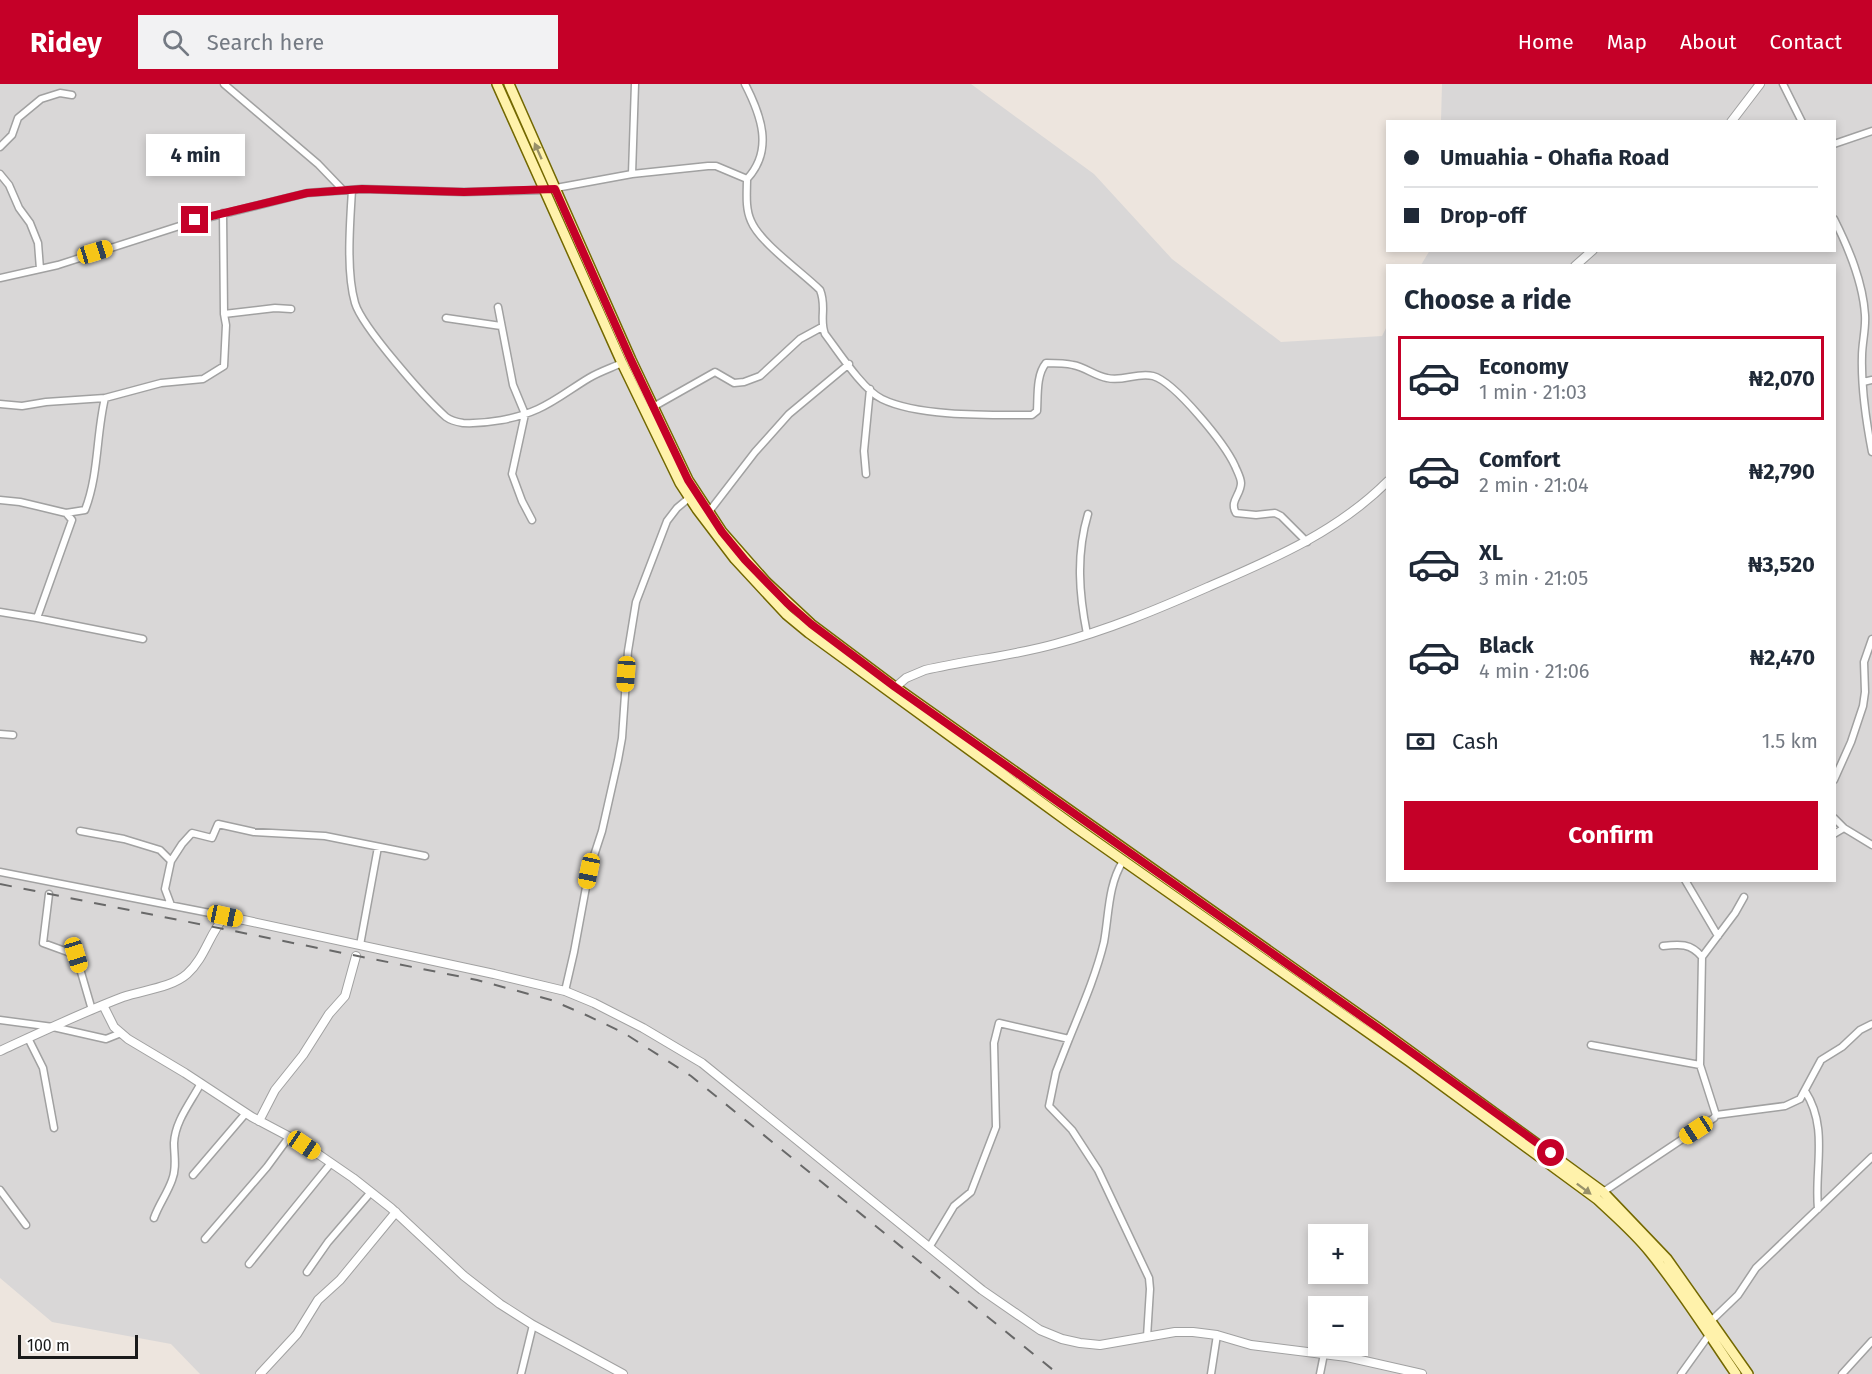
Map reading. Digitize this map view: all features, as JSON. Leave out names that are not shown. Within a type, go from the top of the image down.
[{"type":"main road","points":[[497,84],[550,189],[688,480],[708,513],[745,560],[787,603],[893,690],[1123,861],[1565,1169],[1603,1192],[1667,1259],[1748,1374]]},
{"type":"main road","points":[[509,84],[622,363],[658,441],[689,498],[735,559],[786,614],[1378,1028],[1565,1169],[1625,1224],[1648,1250],[1736,1374]]},
{"type":"street","points":[[224,84],[318,164],[343,190]]},
{"type":"street","points":[[632,174],[634,84]]},
{"type":"street","points":[[745,84],[762,124],[763,137],[758,166],[747,179],[750,221],[760,234],[820,290],[824,300],[822,327],[825,334],[862,383],[880,399],[907,408],[974,415],[1032,415],[1037,411],[1042,367],[1046,363],[1075,365],[1111,379],[1142,374],[1154,376],[1175,389],[1214,435],[1234,463],[1241,480],[1241,487],[1233,501],[1236,513],[1275,513],[1281,516],[1307,542]]},
{"type":"street","points":[[1733,120],[1760,84]]},
{"type":"street","points":[[1783,84],[1801,120]]},
{"type":"street","points":[[0,147],[12,135],[18,118],[41,99],[60,93],[72,95]]},
{"type":"street","points":[[1836,143],[1872,131]]},
{"type":"street","points":[[0,278],[40,269],[223,213],[307,193],[343,190],[474,192],[550,189],[632,174],[708,165],[747,179]]},
{"type":"street","points":[[0,174],[9,185],[19,208],[30,223],[38,243],[40,269]]},
{"type":"street","points":[[352,190],[351,281],[355,304],[361,318],[403,370],[447,418],[459,423],[473,423],[497,421],[525,414],[622,363]]},
{"type":"street","points":[[0,404],[22,406],[105,398],[160,383],[203,380],[224,366],[226,326],[223,213]]},
{"type":"street","points":[[1836,223],[1853,261],[1863,300],[1865,317],[1863,382],[1872,452]]},
{"type":"street","points":[[1577,264],[1591,252]]},
{"type":"street","points":[[498,307],[513,385],[525,414],[512,474],[532,520]]},
{"type":"street","points":[[224,314],[275,308],[291,309]]},
{"type":"street","points":[[446,318],[501,326]]},
{"type":"street","points":[[653,407],[715,372],[734,383],[760,376],[800,339],[822,327]]},
{"type":"street","points":[[708,513],[755,452],[789,414],[849,364]]},
{"type":"street","points":[[1863,382],[1872,380]]},
{"type":"street","points":[[866,474],[864,451],[870,389]]},
{"type":"street","points":[[0,500],[20,502],[66,513],[85,510],[97,460],[98,434],[105,398]]},
{"type":"street","points":[[893,690],[906,678],[925,670],[1053,645],[1165,606],[1307,542],[1367,501],[1386,483]]},
{"type":"street","points":[[565,991],[589,871],[602,831],[622,738],[628,651],[636,602],[667,521],[689,498]]},
{"type":"street","points":[[37,618],[72,520],[66,513]]},
{"type":"street","points":[[1088,514],[1082,542],[1079,587],[1088,634]]},
{"type":"street","points":[[0,612],[143,639]]},
{"type":"street","points":[[1836,776],[1851,742],[1863,706],[1864,662],[1872,639]]},
{"type":"street","points":[[0,734],[13,735]]},
{"type":"street","points":[[1836,820],[1844,828],[1872,845]]},
{"type":"street","points":[[171,905],[165,889],[171,861],[192,833],[212,838],[218,824],[254,832],[325,836],[424,856]]},
{"type":"street","points":[[1836,833],[1844,828]]},
{"type":"street","points":[[81,831],[124,839],[160,850],[171,861]]},
{"type":"street","points":[[360,945],[378,847]]},
{"type":"street","points":[[1123,861],[1114,874],[1103,943],[1087,994],[1056,1072],[1049,1106],[1072,1130],[1098,1170],[1149,1278],[1147,1337]]},
{"type":"street","points":[[0,872],[225,916],[565,991],[643,1028],[702,1063],[999,1302],[1024,1320],[1051,1334],[1080,1344],[1100,1345],[1175,1332],[1193,1332],[1217,1335],[1251,1345],[1308,1352]]},
{"type":"street","points":[[1686,882],[1718,936]]},
{"type":"street","points":[[49,894],[43,944],[76,955],[92,1010]]},
{"type":"street","points":[[1716,1115],[1700,1065],[1702,957],[1744,897]]},
{"type":"street","points":[[0,1051],[103,1005],[185,976],[199,962],[215,927],[225,916]]},
{"type":"street","points":[[1663,946],[1683,944],[1695,949],[1702,957]]},
{"type":"street","points":[[259,1121],[275,1090],[303,1055],[329,1014],[345,996],[356,956]]},
{"type":"street","points":[[103,1005],[114,1027],[128,1039],[331,1163],[396,1212],[464,1276],[500,1304],[533,1325],[623,1374]]},
{"type":"street","points":[[0,1020],[53,1027],[106,1039],[121,1033]]},
{"type":"street","points":[[930,1246],[954,1206],[971,1192],[996,1127],[994,1042],[999,1023],[1069,1039]]},
{"type":"street","points":[[1603,1192],[1716,1115],[1785,1106],[1800,1099],[1821,1060],[1842,1047],[1860,1030],[1872,1024]]},
{"type":"street","points":[[27,1038],[43,1068],[54,1128]]},
{"type":"street","points":[[1591,1045],[1700,1065]]},
{"type":"street","points":[[154,1218],[159,1203],[173,1179],[176,1158],[174,1142],[179,1121],[201,1083]]},
{"type":"street","points":[[1804,1091],[1810,1100],[1816,1118],[1820,1157],[1816,1190],[1818,1209]]},
{"type":"street","points":[[193,1175],[246,1113]]},
{"type":"street","points":[[205,1239],[267,1167],[289,1137]]},
{"type":"street","points":[[1710,1322],[1738,1295],[1756,1268],[1872,1156]]},
{"type":"street","points":[[249,1264],[331,1163]]},
{"type":"street","points":[[0,1190],[26,1225]]},
{"type":"street","points":[[307,1272],[328,1242],[371,1192]]},
{"type":"street","points":[[260,1374],[297,1334],[318,1300],[340,1281],[396,1212]]},
{"type":"street","points":[[520,1374],[533,1325]]},
{"type":"street","points":[[1211,1374],[1217,1335]]},
{"type":"street","points":[[1681,1374],[1709,1335]]},
{"type":"street","points":[[1842,1374],[1872,1341]]},
{"type":"street","points":[[1320,1374],[1324,1356]]},
{"type":"street","points":[[1335,1356],[1422,1374]]},
{"type":"shaded area","points":[[0,84],[971,84],[1094,174],[1172,259],[1281,342],[1382,336],[1386,328],[1386,882],[1836,882],[1836,264],[1422,264],[1429,252],[1836,252],[1836,120],[1441,120],[1442,84],[1872,84],[1872,1374],[200,1374],[171,1344],[52,1322],[0,1278]]},
{"type":"railway","points":[[0,884],[477,980],[551,1000],[586,1015],[624,1033],[691,1076],[1058,1374]]},
{"type":"route","points":[[195,220],[307,193],[362,189],[464,192],[555,189],[631,360],[688,480],[722,532],[745,560],[787,603],[811,624],[895,687],[1551,1153]]}]
